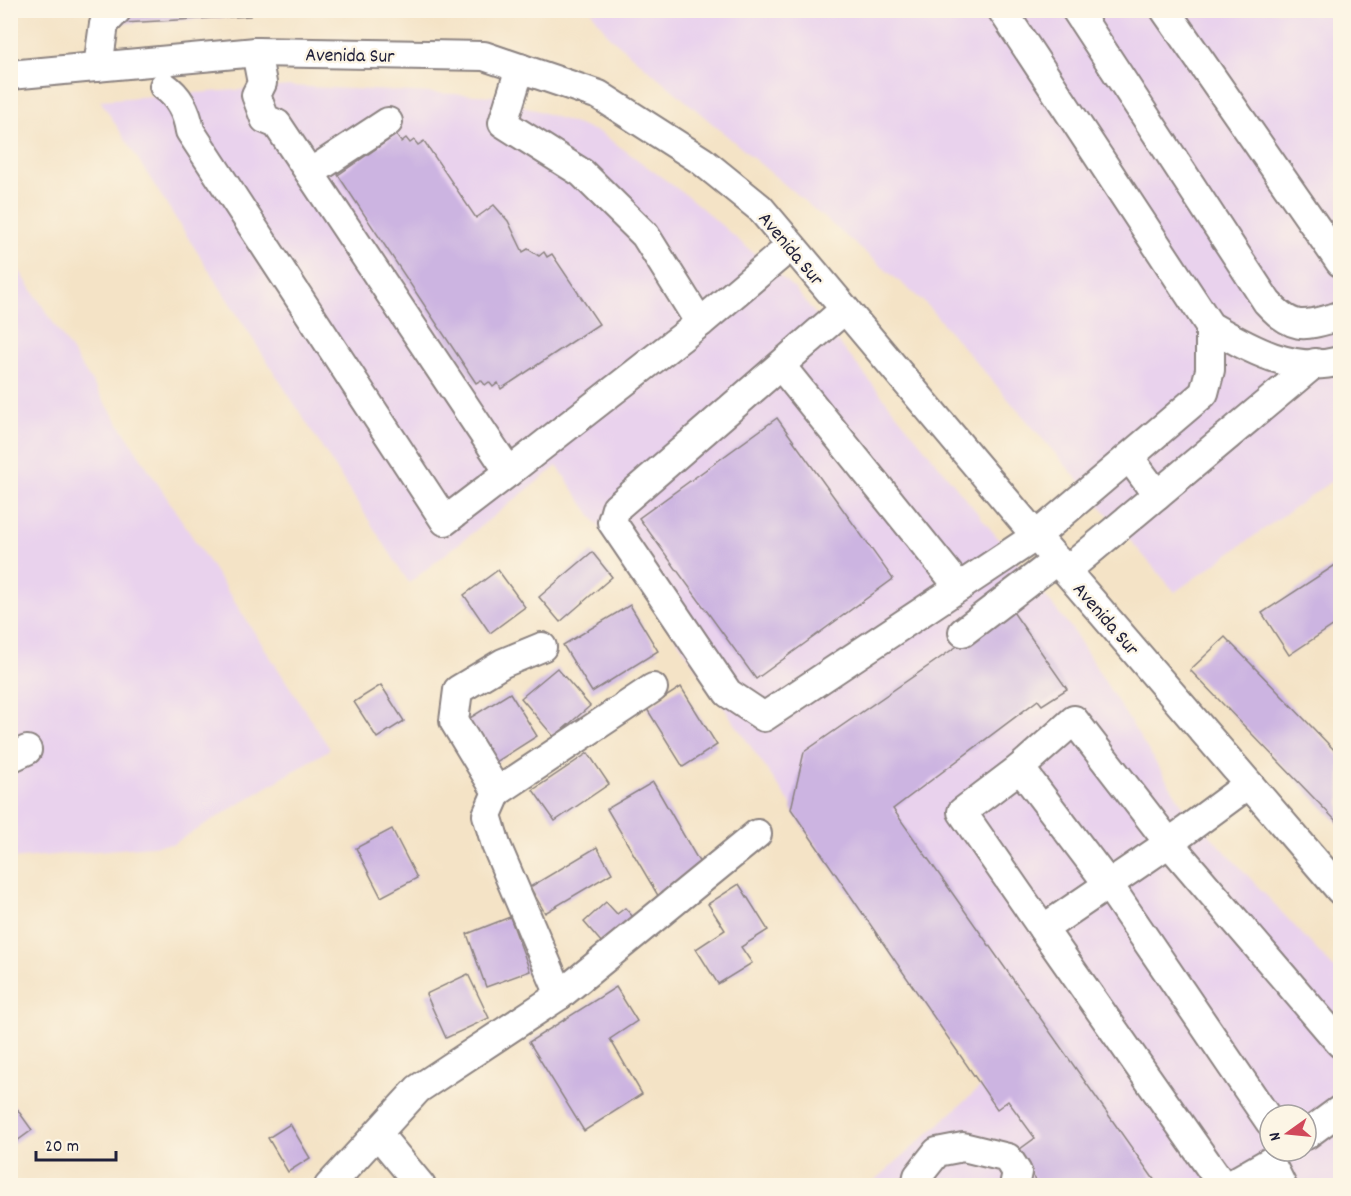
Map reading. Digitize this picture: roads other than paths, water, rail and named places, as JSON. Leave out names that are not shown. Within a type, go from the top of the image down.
[{"type":"street","points":[[1002,10],[1210,326],[1250,349],[1279,361],[1328,362]]},
{"type":"street","points":[[1076,10],[1267,302],[1282,318],[1304,327],[1341,316]]},
{"type":"street","points":[[1165,10],[1341,262]]},
{"type":"street","points":[[98,67],[105,15]]},
{"type":"street","points":[[256,52],[262,83],[256,94],[265,119],[277,124],[509,472]]},
{"type":"street","name":"Avenida Sur","points":[[10,75],[98,67],[159,74],[256,52],[484,56],[599,95],[702,160],[760,208],[1035,536],[1341,890]]},
{"type":"street","points":[[520,68],[503,123],[582,172],[645,235],[700,323]]},
{"type":"street","points":[[159,74],[187,114],[190,131],[445,521],[700,323],[792,246]]},
{"type":"street","points":[[310,173],[388,122]]},
{"type":"street","points":[[844,309],[616,508],[612,522],[728,693],[764,717],[1035,536],[1204,393],[1210,370],[1210,326]]},
{"type":"street","points":[[963,632],[1062,565],[1157,495],[1328,362]]},
{"type":"street","points":[[781,366],[959,588]]},
{"type":"street","points":[[1129,457],[1157,495]]},
{"type":"street","points":[[497,792],[454,721],[458,690],[503,663],[542,647]]},
{"type":"street","points":[[560,995],[493,835],[487,815],[497,792],[653,688]]},
{"type":"street","points":[[1223,1185],[962,812],[1020,768],[1074,720],[1170,843],[1341,1043]]},
{"type":"street","points":[[1020,768],[1108,884],[1258,1104]]},
{"type":"street","points":[[1042,929],[1170,843],[1249,784]]},
{"type":"street","points":[[329,1185],[418,1089],[560,995],[756,834]]},
{"type":"street","points":[[1318,1126],[1341,1110]]},
{"type":"street","points":[[378,1134],[421,1185]]},
{"type":"street","points":[[916,1185],[918,1176],[937,1152],[963,1147],[1008,1158],[1017,1172],[1014,1185]]},
{"type":"street","points":[[1228,1185],[1279,1166]]}]
